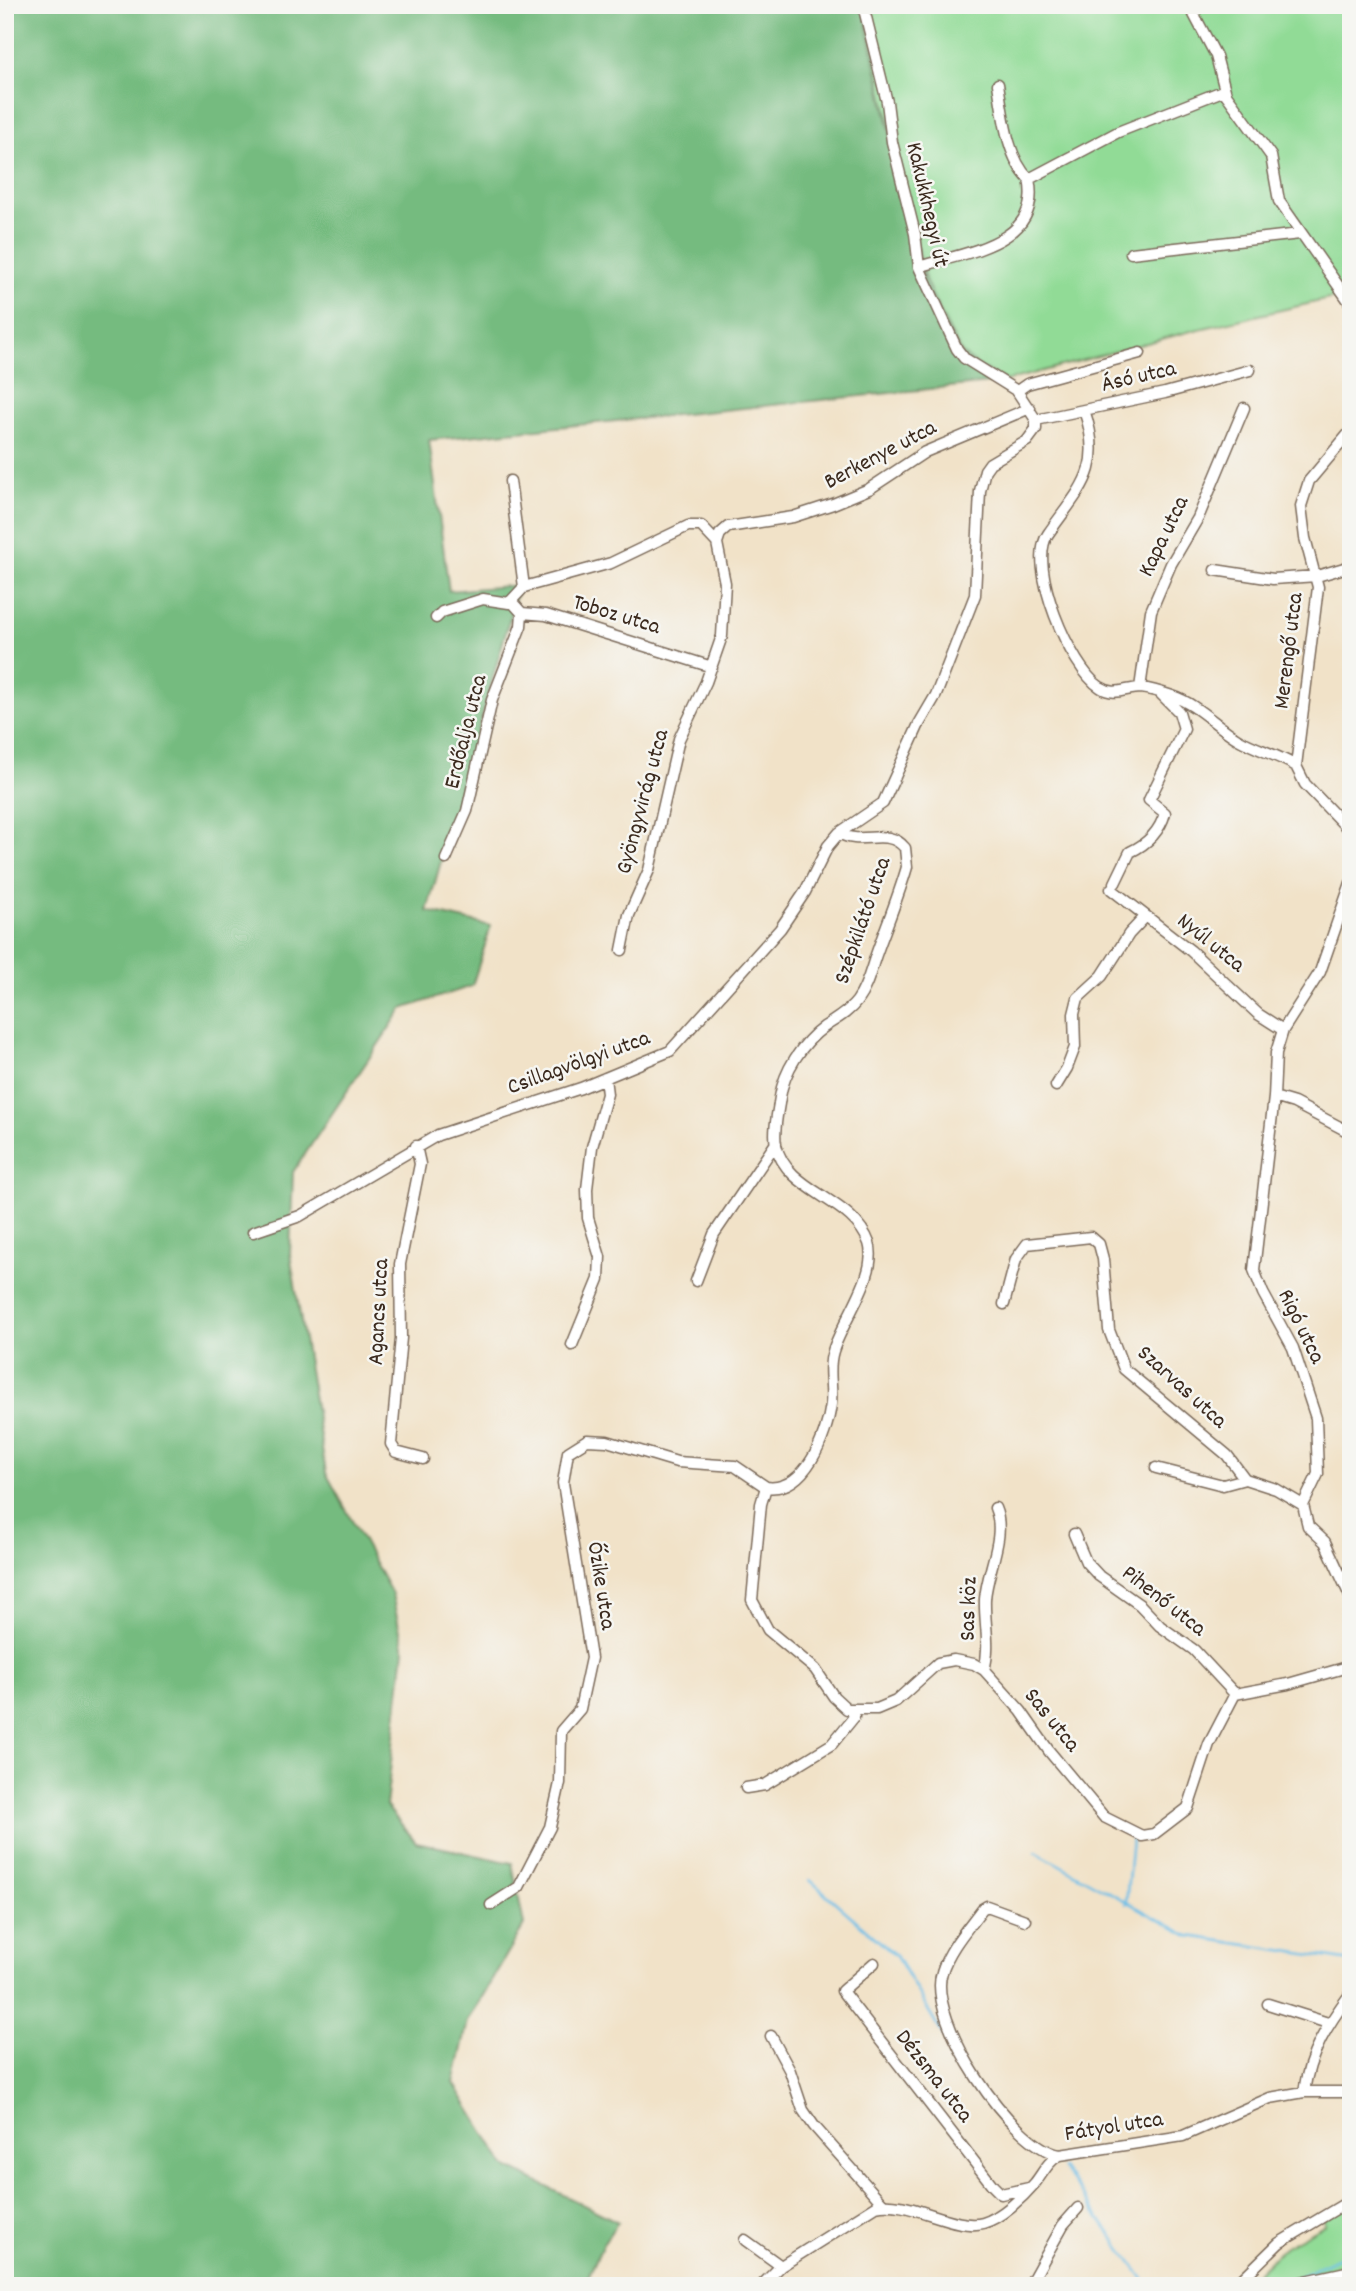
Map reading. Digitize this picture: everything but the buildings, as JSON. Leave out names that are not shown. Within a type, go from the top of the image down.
[{"type":"street","name":"Kakukkhegyi út","points":[[863,5],[887,102],[891,134],[915,234],[919,267],[964,358],[1006,381],[1017,391]]},
{"type":"street","points":[[1189,5],[1216,56],[1225,90],[1271,156],[1277,196],[1300,234],[1348,300]]},
{"type":"street","points":[[919,267],[985,247],[1017,229],[1028,216],[1031,206],[1029,179],[1020,171],[1011,144],[998,85]]},
{"type":"street","points":[[1029,179],[1118,132],[1225,90]]},
{"type":"street","points":[[1131,253],[1300,234]]},
{"type":"street","points":[[839,833],[883,803],[916,730],[936,695],[975,594],[980,491],[985,470],[990,463],[1033,435],[1036,420],[1017,391],[1027,384],[1140,353]]},
{"type":"street","name":"Ásó utca","points":[[1036,420],[1165,393],[1250,370]]},
{"type":"street","name":"Berkenye utca","points":[[717,543],[720,534],[728,527],[793,517],[869,489],[925,452],[1030,408]]},
{"type":"street","name":"Kapa utca","points":[[1140,688],[1151,611],[1171,564],[1198,518],[1244,408]]},
{"type":"street","points":[[1084,410],[1093,455],[1089,474],[1080,492],[1042,543],[1041,568],[1054,614],[1094,683],[1115,692],[1140,688],[1190,704],[1239,740],[1274,753],[1296,766],[1306,784],[1351,832]]},
{"type":"street","name":"Merengő utca","points":[[1296,766],[1301,716],[1306,700],[1317,576],[1305,538],[1301,506],[1304,491],[1318,469],[1351,430]]},
{"type":"street","points":[[510,481],[524,587]]},
{"type":"street","points":[[436,618],[442,612],[483,599],[502,603],[512,601],[524,587],[611,563],[688,526],[701,526],[717,543]]},
{"type":"street","name":"Gyöngyvirág utca","points":[[622,950],[629,915],[649,870],[679,739],[712,667],[722,636],[725,583],[717,543]]},
{"type":"street","points":[[1215,570],[1273,579],[1317,576],[1351,566]]},
{"type":"street","points":[[512,601],[522,613]]},
{"type":"street","name":"Toboz utca","points":[[522,613],[546,615],[712,667]]},
{"type":"street","name":"Erdőalja utca","points":[[446,859],[467,811],[492,700],[521,626],[522,613]]},
{"type":"street","name":"Nyúl utca","points":[[1161,694],[1179,712],[1184,729],[1149,800],[1165,813],[1161,827],[1141,847],[1130,852],[1113,886],[1145,917],[1229,984],[1258,1014],[1283,1030]]},
{"type":"street","name":"Csillagvölgyi utca","points":[[253,1232],[300,1216],[416,1146],[457,1127],[605,1078],[664,1054],[687,1035],[783,925],[805,892],[828,846],[839,833]]},
{"type":"street","name":"Szépkilátó utca","points":[[776,1143],[781,1093],[790,1068],[809,1040],[848,1011],[865,988],[907,867],[905,848],[895,839],[887,837],[855,840],[839,833]]},
{"type":"street","points":[[1351,883],[1320,972],[1283,1030],[1276,1053],[1274,1097],[1294,1103],[1351,1133]]},
{"type":"street","points":[[1056,1086],[1067,1069],[1075,1046],[1074,1014],[1078,998],[1102,976],[1129,934],[1145,917]]},
{"type":"street","points":[[572,1345],[599,1279],[600,1257],[588,1217],[587,1189],[592,1147],[607,1094],[605,1078]]},
{"type":"street","name":"Rigó utca","points":[[1274,1097],[1254,1259],[1256,1279],[1293,1348],[1316,1419],[1318,1474],[1303,1504]]},
{"type":"street","points":[[696,1281],[714,1234],[776,1143]]},
{"type":"street","points":[[746,1788],[765,1785],[831,1744],[854,1717],[852,1711],[834,1697],[815,1669],[768,1630],[752,1600],[761,1504],[766,1487],[778,1489],[790,1484],[804,1471],[812,1458],[830,1412],[829,1371],[833,1350],[871,1265],[868,1240],[857,1224],[840,1208],[794,1175],[782,1160],[776,1143]]},
{"type":"street","name":"Agancs utca","points":[[416,1146],[420,1164],[400,1264],[401,1338],[391,1444],[396,1452],[423,1459]]},
{"type":"street","name":"Szarvas utca","points":[[1004,1304],[1016,1259],[1027,1244],[1091,1237],[1098,1244],[1103,1258],[1108,1329],[1124,1369],[1227,1455],[1245,1479]]},
{"type":"street","name":"Őzike utca","points":[[491,1905],[519,1886],[552,1824],[560,1783],[561,1731],[579,1709],[591,1658],[563,1483],[568,1451],[583,1441],[607,1441],[677,1462],[735,1466],[766,1487]]},
{"type":"street","points":[[1156,1468],[1223,1485],[1245,1479],[1276,1489],[1303,1504],[1308,1526],[1325,1542],[1337,1574],[1351,1598]]},
{"type":"street","name":"Sas köz","points":[[984,1670],[988,1641],[985,1602],[999,1539],[999,1517],[995,1508]]},
{"type":"street","name":"Pihenő utca","points":[[1074,1534],[1086,1562],[1099,1576],[1140,1605],[1160,1626],[1194,1650],[1235,1695]]},
{"type":"street","points":[[852,1711],[877,1709],[896,1701],[937,1663],[961,1661],[984,1670]]},
{"type":"street","points":[[1235,1695],[1288,1684],[1351,1666]]},
{"type":"street","name":"Sas utca","points":[[984,1670],[1104,1817],[1142,1836],[1154,1834],[1188,1808],[1209,1744],[1235,1695]]},
{"type":"street","points":[[1025,1920],[987,1906],[962,1936],[941,1972],[940,1991],[946,2017],[976,2077],[1006,2118],[1050,2152],[1060,2155]]},
{"type":"street","name":"Dézsma utca","points":[[874,1964],[842,1991],[1001,2194],[1032,2186]]},
{"type":"street","points":[[1304,2092],[1307,2067],[1328,2023],[1351,1993]]},
{"type":"street","points":[[1268,2004],[1328,2023]]},
{"type":"street","points":[[761,2286],[781,2266],[867,2210],[883,2204],[803,2110],[790,2071],[771,2036]]},
{"type":"street","name":"Fátyol utca","points":[[883,2204],[944,2219],[983,2223],[1032,2186],[1050,2161],[1060,2155],[1183,2136],[1270,2098],[1304,2092],[1351,2092]]},
{"type":"street","points":[[1237,2284],[1279,2243],[1351,2200]]},
{"type":"street","points":[[1029,2286],[1063,2225],[1078,2208]]},
{"type":"street","points":[[745,2239],[781,2266]]},
{"type":"street","points":[[1283,2286],[1351,2270]]},
{"type":"street","points":[[1237,2284],[1251,2286]]},
{"type":"green space","points":[[5,5],[863,5],[919,267],[957,349],[998,382],[429,440],[449,591],[519,585],[427,911],[491,926],[472,986],[402,1009],[293,1172],[290,1254],[326,1473],[392,1594],[404,1650],[386,1806],[416,1842],[512,1863],[524,1925],[468,2021],[454,2083],[505,2166],[618,2222],[604,2242],[584,2286],[5,2286]]},
{"type":"green space","points":[[863,5],[1351,5],[1351,294],[1195,330],[1006,381],[964,358],[927,288]]},
{"type":"green space","points":[[1351,2204],[1351,2261],[1275,2286],[1255,2279],[1255,2275],[1284,2247],[1325,2224],[1323,2219]]},
{"type":"waterway","points":[[1126,1904],[1132,1838]]},
{"type":"waterway","points":[[1036,1852],[1189,1936],[1351,1961]]},
{"type":"waterway","points":[[810,1880],[896,1956],[946,2040]]},
{"type":"waterway","points":[[948,2043],[958,2064],[983,2097]]},
{"type":"waterway","points":[[1063,2168],[1148,2286]]},
{"type":"waterway","points":[[1296,2278],[1351,2251]]}]
